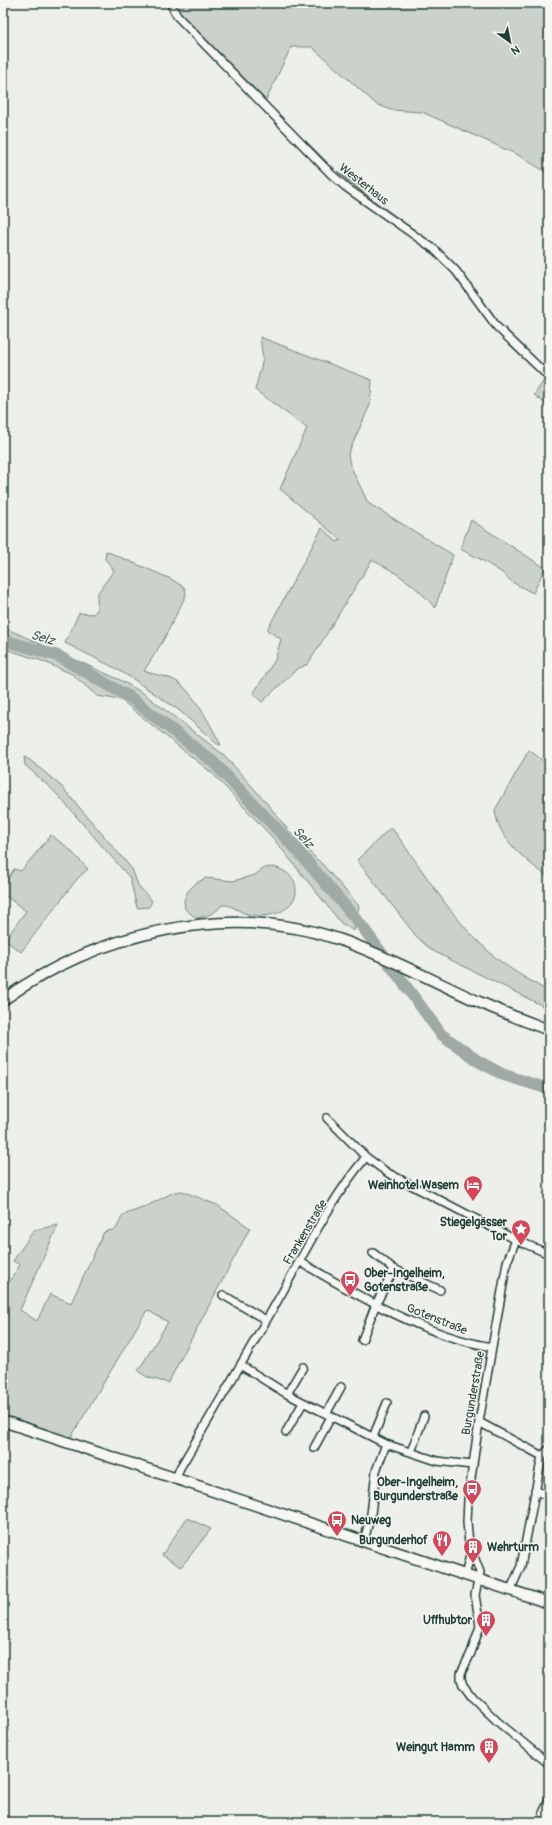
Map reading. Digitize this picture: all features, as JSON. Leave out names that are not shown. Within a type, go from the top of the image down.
[{"type":"main road","points":[[3,1000],[39,977],[70,961],[127,939],[170,930],[226,924],[263,925],[305,931],[340,940],[376,953],[479,1002],[549,1030]]},
{"type":"main road","points":[[3,1421],[175,1480],[549,1603]]},
{"type":"street","name":"Westerhaus","points":[[170,3],[177,16],[331,174],[348,188],[434,248],[456,271],[497,327],[549,377]]},
{"type":"street","points":[[327,1118],[366,1157],[388,1173],[516,1240],[549,1254]]},
{"type":"street","name":"Frankenstraße","points":[[175,1480],[180,1468],[242,1366],[266,1320],[300,1261],[352,1174],[366,1157]]},
{"type":"street","name":"Burgunderstraße","points":[[516,1240],[507,1262],[472,1465],[467,1522],[471,1551],[480,1568],[479,1581],[475,1595],[480,1626],[471,1653],[461,1673],[461,1679],[463,1685],[472,1697],[498,1722],[549,1764]]},
{"type":"street","points":[[373,1253],[394,1269],[440,1290]]},
{"type":"street","name":"Gotenstraße","points":[[300,1261],[340,1286],[424,1326],[467,1343],[492,1347]]},
{"type":"street","points":[[362,1340],[376,1304],[394,1269]]},
{"type":"street","points":[[223,1295],[266,1320]]},
{"type":"street","points":[[242,1366],[303,1403],[386,1444],[437,1461],[472,1465]]},
{"type":"street","points":[[287,1394],[303,1367]]},
{"type":"street","points":[[314,1448],[341,1386]]},
{"type":"street","points":[[286,1432],[303,1403]]},
{"type":"street","points":[[373,1437],[387,1403]]},
{"type":"street","points":[[411,1452],[424,1416]]},
{"type":"street","points":[[479,1422],[542,1456]]},
{"type":"street","points":[[364,1541],[372,1514],[376,1472],[386,1444]]},
{"type":"street","points":[[510,1591],[521,1566],[542,1456],[549,1449]]},
{"type":"street","points":[[535,1490],[549,1497]]},
{"type":"street","name":"Burgunderstraße","points":[[465,1576],[471,1551]]},
{"type":"street","points":[[549,1800],[543,1812],[549,1818]]},
{"type":"shaded area","points":[[171,3],[549,3],[549,174],[518,155],[422,112],[391,110],[376,104],[312,47],[291,47],[266,100],[190,25]]},
{"type":"shaded area","points":[[260,337],[372,380],[370,405],[348,454],[350,465],[368,503],[453,555],[435,608],[422,593],[390,570],[372,560],[308,664],[297,669],[262,702],[253,694],[275,660],[281,639],[267,630],[322,528],[337,542],[341,540],[280,489],[307,428],[255,390],[263,359]]},
{"type":"shaded area","points":[[545,379],[549,382],[549,406],[534,395]]},
{"type":"shaded area","points":[[471,520],[545,568],[533,593],[512,582],[501,572],[482,560],[460,549]]},
{"type":"shaded area","points":[[106,551],[171,579],[185,588],[186,595],[164,639],[144,671],[179,683],[203,712],[221,745],[217,744],[180,711],[133,679],[115,668],[65,643],[79,613],[93,614],[97,610],[97,594],[114,570],[105,559]]},
{"type":"shaded area","points":[[3,627],[120,680],[143,693],[224,755],[265,801],[293,836],[322,864],[359,906],[354,931],[341,923],[272,837],[213,774],[121,700],[97,696],[72,674],[42,661],[3,648]]},
{"type":"shaded area","points":[[529,750],[549,765],[549,878],[515,849],[502,831],[497,821],[495,810]]},
{"type":"shaded area","points":[[24,757],[30,760],[61,786],[132,869],[138,885],[152,901],[149,907],[137,908],[130,878],[55,792],[25,765]]},
{"type":"shaded area","points":[[391,827],[448,907],[474,937],[502,963],[549,992],[549,1009],[431,950],[416,936],[357,860]]},
{"type":"shaded area","points":[[51,835],[68,848],[88,869],[77,879],[21,952],[5,940],[26,911],[3,894],[3,886],[14,869],[21,871]]},
{"type":"shaded area","points":[[273,867],[289,874],[295,883],[296,888],[295,897],[291,903],[280,912],[266,916],[259,916],[244,913],[231,906],[222,905],[217,911],[196,918],[185,909],[184,900],[188,891],[196,883],[206,878],[233,881],[255,875],[264,868]]},
{"type":"shaded area","points":[[182,1191],[217,1205],[250,1228],[168,1383],[147,1377],[138,1371],[168,1322],[147,1310],[70,1439],[3,1416],[3,1292],[20,1265],[13,1261],[34,1230],[58,1225],[20,1310],[37,1321],[50,1294],[71,1303],[104,1232],[116,1229],[123,1215],[145,1207],[174,1192]]},
{"type":"shaded area","points":[[187,1518],[211,1529],[181,1567],[162,1555]]},
{"type":"waterway","points":[[184,18],[229,64]]},
{"type":"waterway","points":[[234,70],[266,102]]},
{"type":"waterway","points":[[305,141],[327,163]]},
{"type":"waterway","points":[[331,166],[334,169]]},
{"type":"waterway","points":[[338,172],[376,203],[404,223]]},
{"type":"waterway","points":[[407,225],[426,239]]},
{"type":"waterway","points":[[497,322],[504,329]]},
{"type":"waterway","name":"Selz","points":[[3,640],[58,656],[131,698],[213,762],[298,851],[361,925],[441,1034],[478,1061],[504,1075],[549,1089]]},
{"type":"place","name":"Weinhotel Wasem","points":[[473,1202]]},
{"type":"place","name":"Stiegelgässer Tor","points":[[521,1246]]},
{"type":"place","name":"Ober-Ingelheim, Gotenstraße","points":[[350,1297]]},
{"type":"place","name":"Ober-Ingelheim, Burgunderstraße","points":[[472,1506]]},
{"type":"place","name":"Neuweg","points":[[337,1537]]},
{"type":"place","name":"Burgunderhof","points":[[442,1557]]},
{"type":"place","name":"Wehrturm","points":[[473,1564]]},
{"type":"place","name":"Uffhubtor","points":[[486,1637]]},
{"type":"place","name":"Weingut Hamm","points":[[489,1764]]}]
